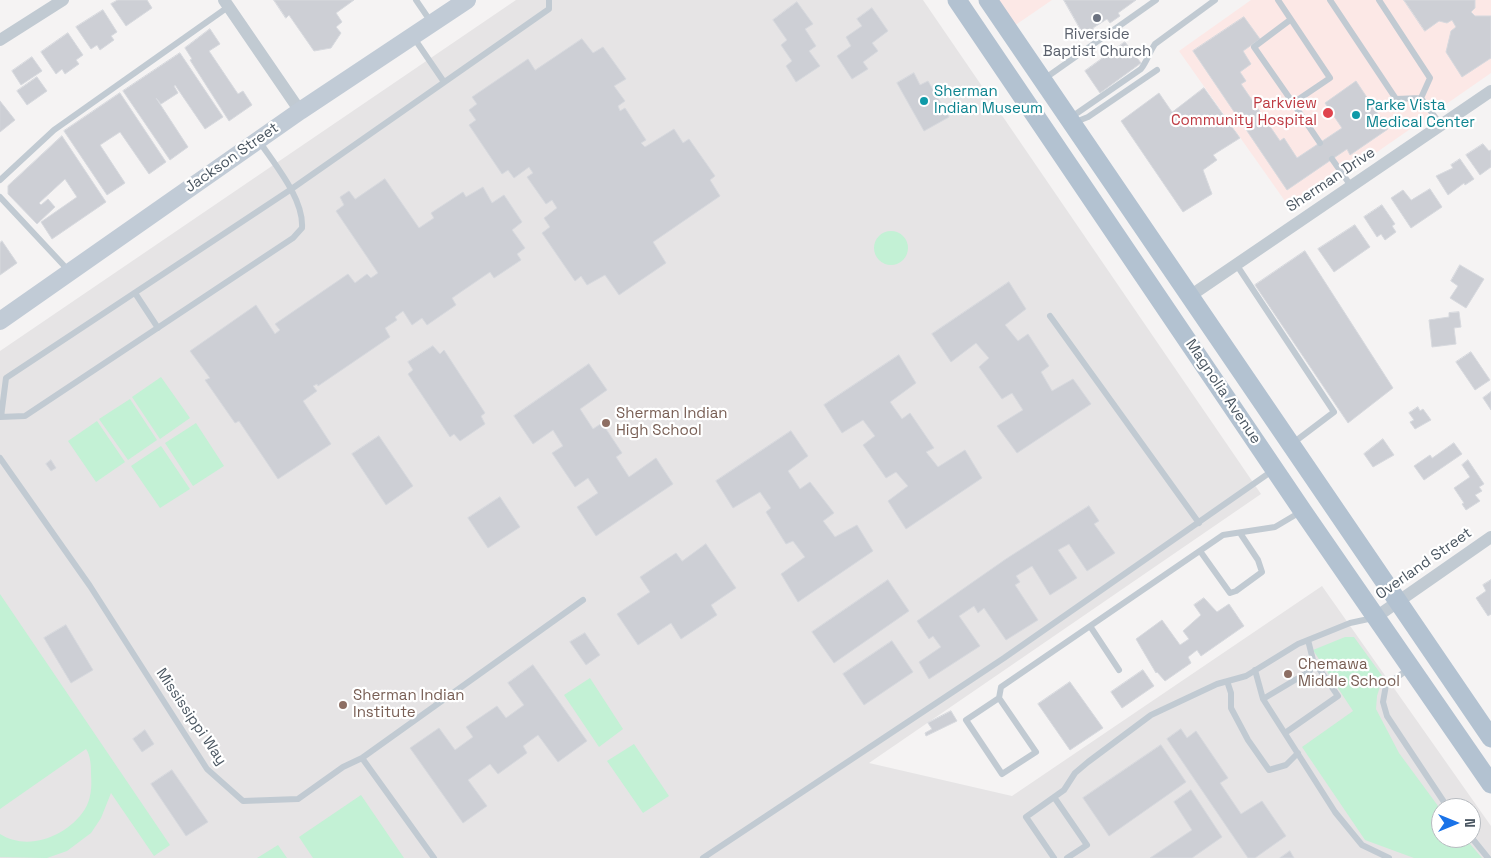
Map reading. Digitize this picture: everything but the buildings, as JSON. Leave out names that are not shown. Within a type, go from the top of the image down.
[{"type":"main road","name":"Magnolia Avenue","points":[[957,0],[1303,511],[1491,784]]},
{"type":"main road","name":"Magnolia Avenue","points":[[988,0],[1491,737]]},
{"type":"main road","points":[[1051,138],[1070,121]]},
{"type":"street","points":[[0,40],[63,0]]},
{"type":"street","name":"Jackson Street","points":[[0,321],[300,111],[465,1]]},
{"type":"street","points":[[226,3],[300,111]]},
{"type":"street","name":"Sherman Drive","points":[[1190,296],[1491,91]]},
{"type":"street","name":"Overland Street","points":[[1376,617],[1491,538]]},
{"type":"lane","points":[[416,0],[432,24]]},
{"type":"lane","points":[[259,140],[290,190],[297,200],[302,228],[293,238],[26,416],[0,417],[6,378],[290,190],[549,9],[549,0]]},
{"type":"lane","points":[[1043,80],[1156,0]]},
{"type":"lane","points":[[1070,121],[1141,69],[1148,61],[1150,52],[1155,44],[1215,0]]},
{"type":"lane","points":[[1278,0],[1330,78],[1292,103]]},
{"type":"lane","points":[[1330,0],[1396,99],[1421,98]]},
{"type":"lane","points":[[1379,0],[1430,78],[1421,98]]},
{"type":"lane","points":[[0,180],[54,130],[226,3]]},
{"type":"lane","points":[[1290,20],[1254,47],[1320,143]]},
{"type":"lane","points":[[413,36],[444,82]]},
{"type":"lane","points":[[1070,121],[1088,117],[1157,70]]},
{"type":"lane","points":[[1421,98],[1441,126]]},
{"type":"lane","points":[[1332,159],[1352,186]]},
{"type":"lane","points":[[0,197],[70,272]]},
{"type":"lane","points":[[1236,264],[1334,412],[1290,445]]},
{"type":"lane","points":[[135,292],[158,328]]},
{"type":"lane","points":[[1050,316],[1198,523]]},
{"type":"lane","name":"Mississippi Way","points":[[0,458],[90,586],[207,769],[243,801],[298,799],[342,767],[362,758],[583,600]]},
{"type":"lane","points":[[704,858],[1004,658],[1275,469]]},
{"type":"lane","points":[[999,698],[966,720],[1002,774],[1036,752],[999,698],[1001,687],[1223,535],[1275,527],[1303,511]]},
{"type":"lane","points":[[1200,551],[1230,593],[1236,591],[1262,572],[1258,560],[1240,533]]},
{"type":"lane","points":[[1054,858],[1026,817],[1064,790],[1076,773],[1088,762],[1150,716],[1228,681],[1246,676],[1308,640],[1350,623],[1376,617]]},
{"type":"lane","points":[[1090,626],[1119,670]]},
{"type":"lane","points":[[1285,733],[1338,696],[1313,660],[1308,640]]},
{"type":"lane","points":[[1263,699],[1310,671],[1313,660]]},
{"type":"lane","points":[[1411,667],[1386,685],[1383,702],[1387,716],[1441,798]]},
{"type":"lane","points":[[1255,670],[1263,699],[1354,836],[1362,845],[1389,858]]},
{"type":"lane","points":[[1228,681],[1231,693],[1231,708],[1248,740],[1269,770],[1286,765],[1298,753]]},
{"type":"lane","points":[[362,758],[434,858]]},
{"type":"lane","points":[[1054,797],[1087,845],[1067,858]]},
{"type":"lane","points":[[1480,848],[1488,858]]},
{"type":"shaded area","name":"Sherman Indian High School","points":[[516,0],[923,0],[1261,494],[869,763],[1012,796],[1322,586],[1471,798],[1431,798],[1431,848],[1481,848],[1481,812],[1491,826],[1491,858],[0,858],[0,351]]},
{"type":"shaded area","points":[[996,0],[1052,0],[1014,26]]},
{"type":"shaded area","name":"Parkview Community Hospital","points":[[1251,0],[1491,0],[1491,73],[1292,211],[1179,51]]},
{"type":"green space","points":[[891,231],[903,236],[908,248],[903,260],[891,265],[879,260],[874,248],[879,236]]},
{"type":"green space","points":[[161,377],[190,418],[160,439],[132,397]]},
{"type":"green space","points":[[130,399],[157,440],[128,460],[99,419]]},
{"type":"green space","points":[[97,421],[125,462],[96,482],[68,441]]},
{"type":"green space","points":[[196,423],[224,466],[193,486],[165,443]]},
{"type":"green space","points":[[161,446],[190,489],[160,508],[131,466]]},
{"type":"green space","points":[[0,594],[170,845],[154,856],[111,793],[101,818],[91,833],[67,851],[47,858],[0,857],[0,834],[11,839],[35,841],[58,834],[78,819],[90,797],[91,784],[89,755],[86,749],[0,809]]},
{"type":"green space","points":[[1345,637],[1354,637],[1383,677],[1377,696],[1376,709],[1399,753],[1432,798],[1431,848],[1474,848],[1482,858],[1414,858],[1365,840],[1302,747],[1353,711],[1313,650]]},
{"type":"green space","points":[[590,678],[623,729],[599,747],[564,695]]},
{"type":"green space","points":[[634,744],[669,796],[643,813],[607,761]]},
{"type":"green space","points":[[361,795],[404,858],[313,858],[299,837]]},
{"type":"green space","points":[[278,845],[287,858],[257,858]]},
{"type":"place","name":"Riverside Baptist Church","points":[[1097,18]]},
{"type":"place","name":"Sherman Indian Museum","points":[[924,101]]},
{"type":"place","name":"Parkview Community Hospital","points":[[1328,113]]},
{"type":"place","name":"Parke Vista Medical Center","points":[[1356,115]]},
{"type":"place","name":"Sherman Indian High School","points":[[606,423]]},
{"type":"place","name":"Chemawa Middle School","points":[[1288,674]]},
{"type":"place","name":"Sherman Indian Institute","points":[[343,705]]}]
